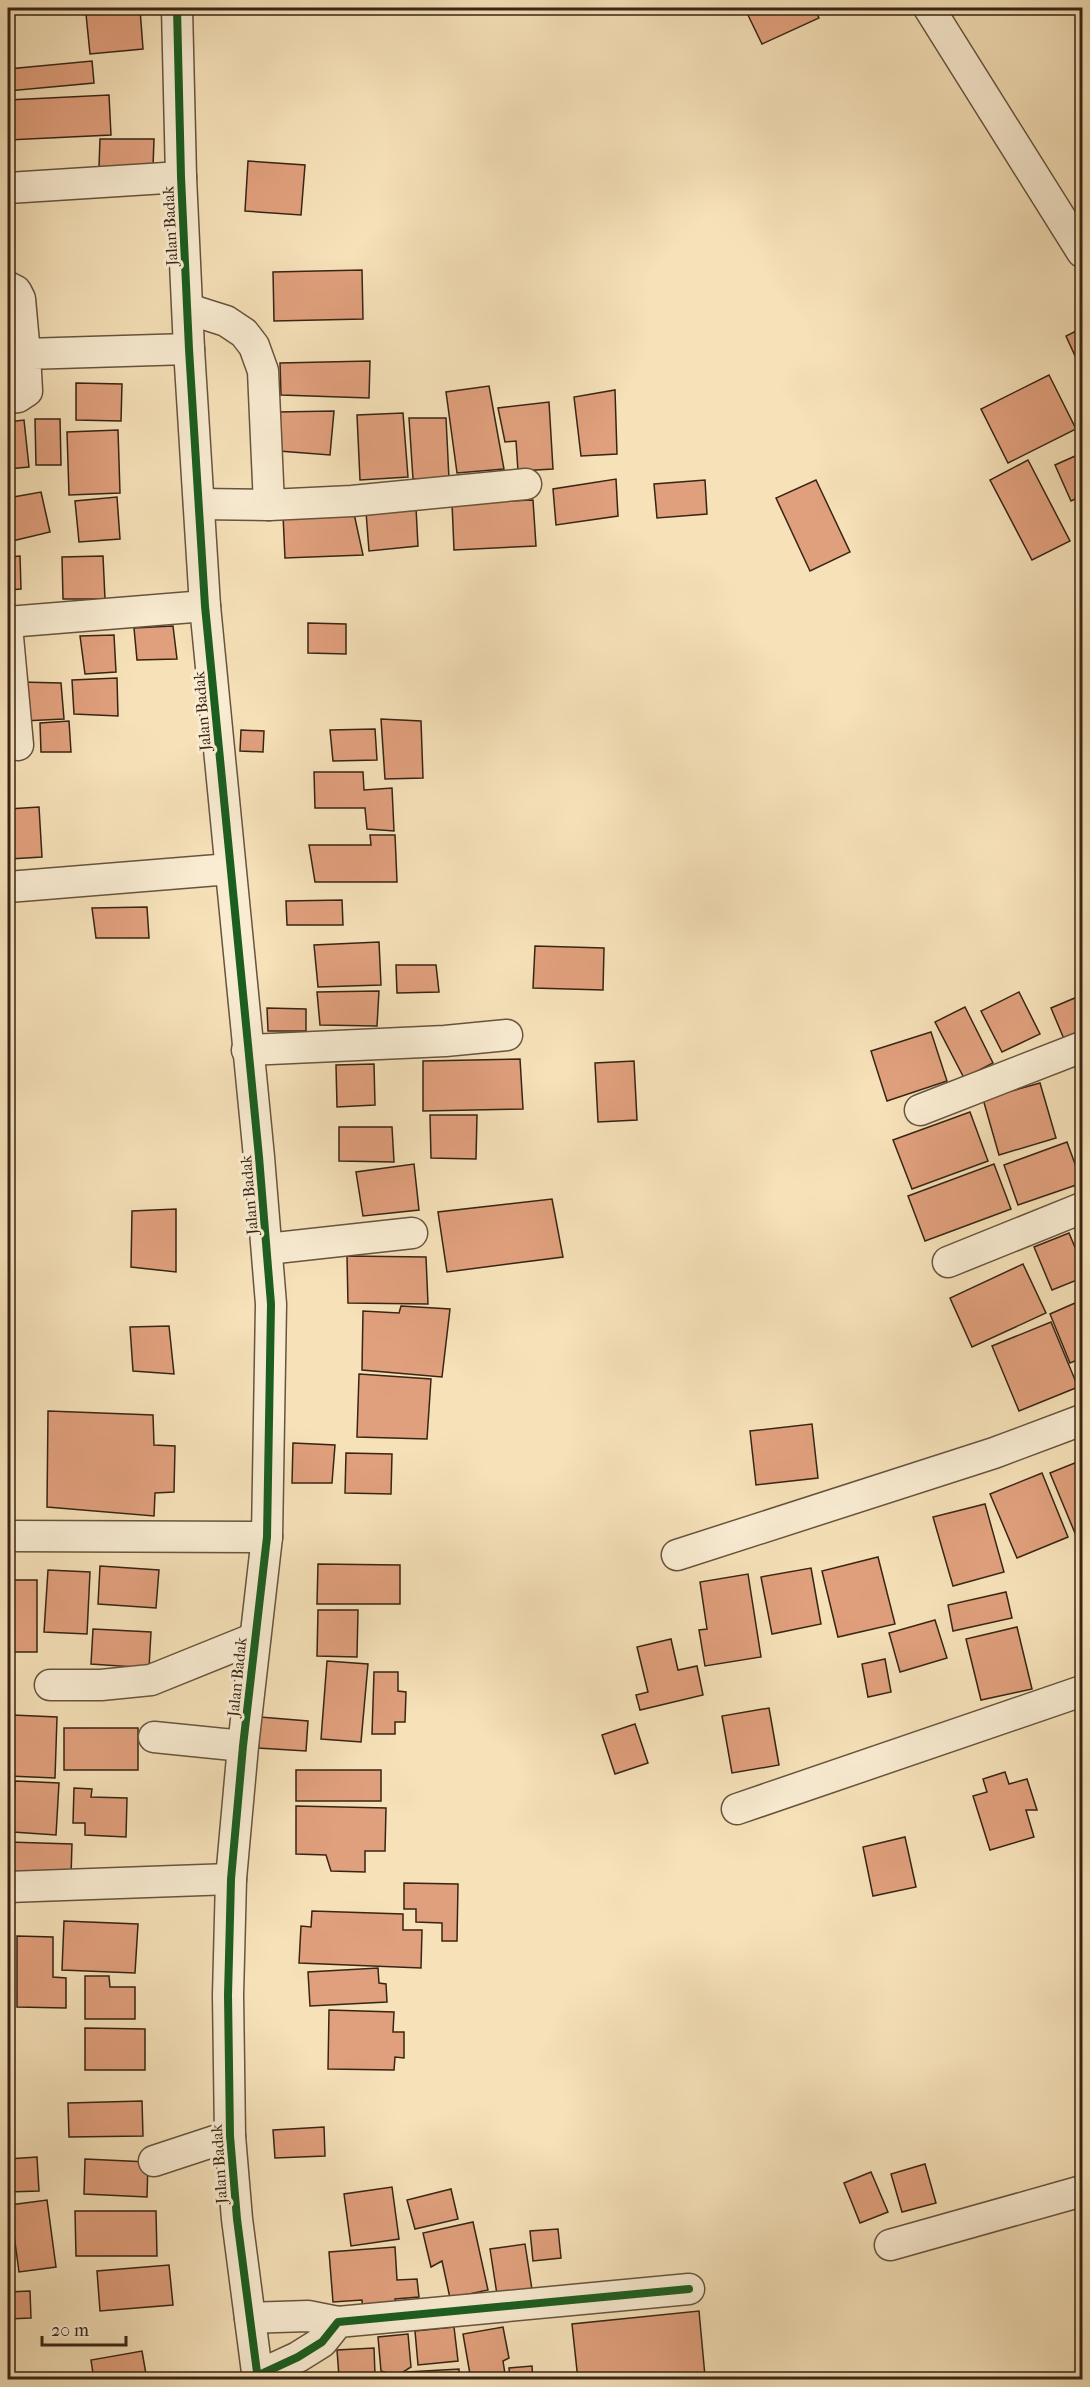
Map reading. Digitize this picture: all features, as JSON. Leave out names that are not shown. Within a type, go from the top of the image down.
[{"type":"street","name":"Jalan Badak","points":[[177,8],[181,177],[189,349],[205,606],[271,1305],[267,1538],[243,1746],[231,1879],[228,1995],[230,2136],[257,2378]]},
{"type":"street","points":[[929,8],[1083,252]]},
{"type":"street","points":[[8,188],[181,177]]},
{"type":"street","points":[[8,287],[16,291],[20,299],[27,391],[18,397],[8,398]]},
{"type":"street","points":[[188,309],[226,321],[244,333],[254,346],[263,371],[269,505]]},
{"type":"street","points":[[25,354],[189,349]]},
{"type":"street","points":[[199,504],[269,505],[352,501],[526,484]]},
{"type":"street","points":[[8,622],[205,606]]},
{"type":"street","points":[[8,637],[18,746]]},
{"type":"street","points":[[8,887],[230,869]]},
{"type":"street","points":[[248,1050],[445,1041],[507,1035]]},
{"type":"street","points":[[920,1110],[1083,1047]]},
{"type":"street","points":[[948,1262],[1083,1208]]},
{"type":"street","points":[[267,1249],[412,1233]]},
{"type":"street","points":[[677,1555],[994,1453],[1083,1420]]},
{"type":"street","points":[[8,1536],[267,1538]]},
{"type":"street","points":[[50,1685],[101,1685],[151,1680],[255,1638]]},
{"type":"street","points":[[737,1809],[1083,1691]]},
{"type":"street","points":[[154,1737],[243,1746]]},
{"type":"street","points":[[8,1887],[231,1879]]},
{"type":"street","points":[[154,2161],[230,2136]]},
{"type":"street","points":[[890,2245],[1083,2191]]},
{"type":"street","points":[[250,2318],[308,2316],[338,2322],[689,2289]]},
{"type":"street","points":[[257,2378],[322,2342],[338,2322]]},
{"type":"building","points":[[753,8],[814,8],[819,18],[762,44],[746,11]]},
{"type":"building","points":[[140,9],[143,49],[90,54],[86,14]]},
{"type":"building","points":[[92,61],[94,83],[8,91],[8,69]]},
{"type":"building","points":[[109,95],[111,135],[8,140],[8,100]]},
{"type":"building","points":[[100,139],[154,139],[153,167],[99,167]]},
{"type":"building","points":[[248,161],[305,165],[301,215],[245,211]]},
{"type":"building","points":[[362,270],[363,319],[274,321],[273,272]]},
{"type":"building","points":[[1082,328],[1082,355],[1076,358],[1066,336]]},
{"type":"building","points":[[370,361],[369,398],[281,395],[280,363]]},
{"type":"building","points":[[1049,375],[1076,429],[1008,463],[981,409]]},
{"type":"building","points":[[76,383],[122,384],[121,421],[76,420]]},
{"type":"building","points":[[489,386],[504,469],[457,473],[446,392]]},
{"type":"building","points":[[615,390],[617,454],[581,456],[574,397]]},
{"type":"building","points":[[549,402],[553,469],[518,471],[516,441],[505,442],[498,408]]},
{"type":"building","points":[[334,411],[330,455],[279,451],[278,412]]},
{"type":"building","points":[[403,413],[408,477],[360,480],[357,415]]},
{"type":"building","points":[[409,418],[446,418],[449,479],[413,479]]},
{"type":"building","points":[[35,419],[60,419],[61,465],[36,465]]},
{"type":"building","points":[[24,420],[29,467],[8,469],[8,422]]},
{"type":"building","points":[[118,430],[120,493],[69,495],[67,432]]},
{"type":"building","points":[[1082,453],[1082,496],[1071,501],[1055,465]]},
{"type":"building","points":[[1028,460],[1070,541],[1032,560],[990,480]]},
{"type":"building","points":[[616,479],[618,516],[556,525],[553,489]]},
{"type":"building","points":[[705,480],[707,514],[657,518],[654,484]]},
{"type":"building","points":[[816,480],[850,552],[810,571],[776,498]]},
{"type":"building","points":[[41,492],[50,532],[8,542],[8,498]]},
{"type":"building","points":[[117,497],[120,539],[79,542],[75,501]]},
{"type":"building","points":[[533,500],[536,546],[454,550],[452,503]]},
{"type":"building","points":[[416,508],[418,546],[369,551],[366,512]]},
{"type":"building","points":[[353,509],[363,555],[285,558],[283,515]]},
{"type":"building","points":[[20,556],[21,589],[8,590],[8,557]]},
{"type":"building","points":[[103,556],[105,599],[63,599],[62,557]]},
{"type":"building","points":[[308,623],[346,624],[346,654],[308,653]]},
{"type":"building","points":[[173,626],[177,659],[137,660],[134,628]]},
{"type":"building","points":[[114,635],[116,672],[85,674],[80,636]]},
{"type":"building","points":[[117,678],[118,716],[74,714],[72,680]]},
{"type":"building","points":[[20,682],[61,683],[64,719],[23,721]]},
{"type":"building","points":[[381,719],[421,721],[423,778],[385,779]]},
{"type":"building","points":[[69,721],[71,752],[41,752],[40,723]]},
{"type":"building","points":[[375,729],[377,760],[333,761],[330,730]]},
{"type":"building","points":[[241,730],[264,731],[263,752],[240,751]]},
{"type":"building","points":[[314,772],[363,772],[364,790],[392,788],[394,831],[367,829],[365,808],[315,808]]},
{"type":"building","points":[[39,807],[42,857],[10,859],[8,809]]},
{"type":"building","points":[[370,835],[395,835],[397,882],[315,882],[309,845],[371,845]]},
{"type":"building","points":[[342,900],[343,925],[287,925],[286,901]]},
{"type":"building","points":[[147,907],[149,938],[96,938],[92,908]]},
{"type":"building","points":[[379,942],[381,985],[318,987],[314,945]]},
{"type":"building","points":[[535,946],[604,948],[603,990],[533,988]]},
{"type":"building","points":[[396,965],[436,965],[439,992],[397,993]]},
{"type":"building","points":[[379,991],[377,1026],[320,1025],[317,992]]},
{"type":"building","points":[[1019,992],[1040,1034],[1002,1052],[981,1011]]},
{"type":"building","points":[[1082,995],[1082,1032],[1064,1039],[1051,1008]]},
{"type":"building","points":[[965,1007],[993,1063],[964,1078],[935,1022]]},
{"type":"building","points":[[267,1008],[306,1009],[306,1031],[268,1031]]},
{"type":"building","points":[[931,1032],[947,1081],[887,1101],[871,1051]]},
{"type":"building","points":[[520,1059],[523,1109],[423,1111],[423,1061]]},
{"type":"building","points":[[634,1061],[637,1120],[598,1122],[595,1063]]},
{"type":"building","points":[[374,1064],[375,1105],[337,1107],[336,1065]]},
{"type":"building","points":[[1040,1083],[1056,1138],[999,1155],[983,1099]]},
{"type":"building","points":[[970,1112],[988,1161],[912,1189],[893,1140]]},
{"type":"building","points":[[430,1115],[477,1115],[476,1159],[431,1158]]},
{"type":"building","points":[[339,1127],[392,1127],[394,1162],[339,1161]]},
{"type":"building","points":[[1067,1142],[1082,1183],[1018,1205],[1004,1165]]},
{"type":"building","points":[[414,1164],[419,1210],[363,1216],[356,1172]]},
{"type":"building","points":[[994,1164],[1011,1209],[925,1241],[908,1196]]},
{"type":"building","points":[[552,1199],[563,1257],[447,1272],[438,1212]]},
{"type":"building","points":[[176,1209],[176,1272],[131,1267],[132,1211]]},
{"type":"building","points":[[1069,1233],[1082,1264],[1082,1278],[1052,1290],[1034,1247]]},
{"type":"building","points":[[347,1256],[426,1257],[428,1304],[348,1303]]},
{"type":"building","points":[[1023,1264],[1046,1313],[972,1347],[950,1298]]},
{"type":"building","points":[[1082,1300],[1082,1358],[1070,1363],[1050,1314]]},
{"type":"building","points":[[401,1306],[450,1309],[442,1377],[362,1370],[363,1311],[399,1313]]},
{"type":"building","points":[[1051,1322],[1078,1387],[1019,1411],[992,1346]]},
{"type":"building","points":[[169,1326],[174,1374],[133,1371],[130,1327]]},
{"type":"building","points":[[359,1374],[431,1379],[427,1439],[357,1437]]},
{"type":"building","points":[[48,1411],[153,1415],[154,1445],[175,1446],[174,1492],[155,1493],[154,1516],[47,1507]]},
{"type":"building","points":[[812,1424],[818,1478],[756,1485],[750,1431]]},
{"type":"building","points":[[293,1443],[335,1445],[332,1483],[292,1483]]},
{"type":"building","points":[[346,1453],[392,1454],[391,1494],[345,1493]]},
{"type":"building","points":[[1082,1460],[1082,1550],[1050,1473]]},
{"type":"building","points":[[1042,1473],[1068,1537],[1017,1558],[990,1494]]},
{"type":"building","points":[[985,1504],[1004,1572],[953,1586],[933,1517]]},
{"type":"building","points":[[878,1557],[895,1624],[838,1637],[822,1571]]},
{"type":"building","points":[[318,1564],[400,1565],[400,1604],[317,1604]]},
{"type":"building","points":[[100,1566],[159,1570],[156,1608],[98,1604]]},
{"type":"building","points":[[811,1568],[821,1624],[772,1634],[761,1577]]},
{"type":"building","points":[[48,1570],[90,1572],[87,1634],[44,1632]]},
{"type":"building","points":[[748,1574],[761,1657],[705,1666],[699,1630],[707,1629],[700,1582]]},
{"type":"building","points":[[8,1580],[37,1580],[37,1652],[8,1652]]},
{"type":"building","points":[[1006,1592],[1012,1618],[953,1631],[948,1605]]},
{"type":"building","points":[[318,1610],[358,1610],[357,1657],[317,1656]]},
{"type":"building","points":[[935,1620],[947,1658],[900,1672],[889,1633]]},
{"type":"building","points":[[1017,1627],[1032,1689],[981,1700],[966,1639]]},
{"type":"building","points":[[93,1629],[151,1632],[149,1668],[91,1664]]},
{"type":"building","points":[[671,1639],[678,1670],[697,1666],[703,1695],[640,1710],[636,1695],[648,1692],[637,1647]]},
{"type":"building","points":[[885,1659],[891,1692],[868,1697],[862,1664]]},
{"type":"building","points":[[327,1661],[368,1664],[361,1742],[321,1739]]},
{"type":"building","points":[[374,1672],[398,1672],[398,1691],[406,1692],[405,1722],[395,1722],[395,1734],[372,1734]]},
{"type":"building","points":[[769,1708],[779,1765],[732,1773],[722,1716]]},
{"type":"building","points":[[12,1715],[57,1717],[55,1778],[9,1776]]},
{"type":"building","points":[[260,1717],[308,1721],[306,1751],[258,1748]]},
{"type":"building","points":[[635,1724],[648,1763],[615,1774],[602,1735]]},
{"type":"building","points":[[64,1728],[138,1728],[138,1770],[64,1770]]},
{"type":"building","points":[[296,1770],[381,1770],[381,1801],[296,1801]]},
{"type":"building","points":[[1005,1772],[1009,1784],[1027,1779],[1037,1810],[1026,1810],[1034,1837],[990,1850],[973,1796],[987,1792],[983,1779]]},
{"type":"building","points":[[15,1781],[59,1783],[56,1835],[13,1832]]},
{"type":"building","points":[[74,1788],[92,1789],[91,1797],[127,1798],[126,1837],[85,1835],[85,1823],[73,1823]]},
{"type":"building","points":[[296,1806],[386,1808],[385,1851],[365,1851],[365,1872],[331,1871],[326,1855],[296,1854]]},
{"type":"building","points":[[905,1837],[916,1887],[873,1896],[863,1847]]},
{"type":"building","points":[[8,1842],[72,1844],[71,1876],[8,1875]]},
{"type":"building","points":[[404,1883],[458,1884],[457,1941],[442,1941],[442,1923],[416,1922],[416,1909],[404,1909]]},
{"type":"building","points":[[312,1911],[403,1914],[403,1930],[422,1930],[421,1968],[299,1963],[301,1926],[311,1927]]},
{"type":"building","points":[[64,1921],[138,1924],[135,1973],[62,1970]]},
{"type":"building","points":[[17,1936],[53,1937],[53,1977],[66,1978],[66,2008],[17,2007]]},
{"type":"building","points":[[378,1968],[379,1983],[386,1984],[387,2002],[310,2006],[308,1972]]},
{"type":"building","points":[[85,1976],[109,1976],[110,1987],[135,1987],[135,2019],[85,2019]]},
{"type":"building","points":[[329,2010],[394,2012],[393,2032],[404,2032],[404,2058],[395,2057],[394,2070],[328,2069]]},
{"type":"building","points":[[85,2028],[145,2029],[145,2070],[85,2070]]},
{"type":"building","points":[[142,2101],[143,2136],[69,2137],[68,2103]]},
{"type":"building","points":[[324,2127],[325,2156],[275,2158],[273,2130]]},
{"type":"building","points":[[37,2157],[39,2191],[8,2192],[8,2159]]},
{"type":"building","points":[[85,2159],[148,2162],[147,2197],[84,2194]]},
{"type":"building","points":[[925,2164],[936,2203],[902,2212],[891,2174]]},
{"type":"building","points":[[871,2172],[888,2212],[860,2223],[844,2183]]},
{"type":"building","points":[[392,2187],[399,2239],[351,2246],[344,2194]]},
{"type":"building","points":[[451,2189],[458,2219],[415,2229],[407,2200]]},
{"type":"building","points":[[47,2200],[56,2267],[19,2272],[10,2205]]},
{"type":"building","points":[[75,2211],[156,2211],[157,2256],[76,2256]]},
{"type":"building","points":[[473,2222],[488,2290],[450,2298],[442,2261],[431,2267],[423,2233]]},
{"type":"building","points":[[558,2229],[561,2258],[533,2261],[530,2231]]},
{"type":"building","points":[[525,2244],[533,2296],[498,2301],[490,2249]]},
{"type":"building","points":[[395,2247],[397,2280],[417,2279],[419,2297],[395,2299],[396,2314],[363,2316],[362,2300],[333,2302],[329,2252]]},
{"type":"building","points":[[169,2265],[173,2305],[100,2311],[97,2271]]},
{"type":"building","points":[[30,2291],[31,2318],[8,2319],[8,2292]]},
{"type":"building","points":[[699,2311],[705,2376],[675,2380],[578,2380],[572,2324]]},
{"type":"building","points":[[454,2327],[458,2361],[418,2365],[415,2331]]},
{"type":"building","points":[[503,2327],[509,2358],[503,2361],[506,2380],[471,2380],[463,2334]]},
{"type":"building","points":[[408,2334],[411,2367],[397,2376],[381,2371],[378,2337]]},
{"type":"building","points":[[374,2348],[375,2375],[339,2377],[337,2350]]},
{"type":"building","points":[[142,2351],[147,2380],[94,2380],[91,2360]]},
{"type":"building","points":[[532,2366],[533,2380],[510,2380],[509,2368]]},
{"type":"building","points":[[459,2369],[459,2380],[407,2380],[407,2372]]},
{"type":"cycle path","points":[[177,8],[181,177],[189,349],[205,606],[259,1157],[271,1304],[267,1537],[243,1746],[231,1879],[228,1995],[230,2136],[237,2219],[258,2380]]},
{"type":"cycle path","points":[[257,2376],[298,2357],[322,2342],[338,2322],[689,2289]]}]
